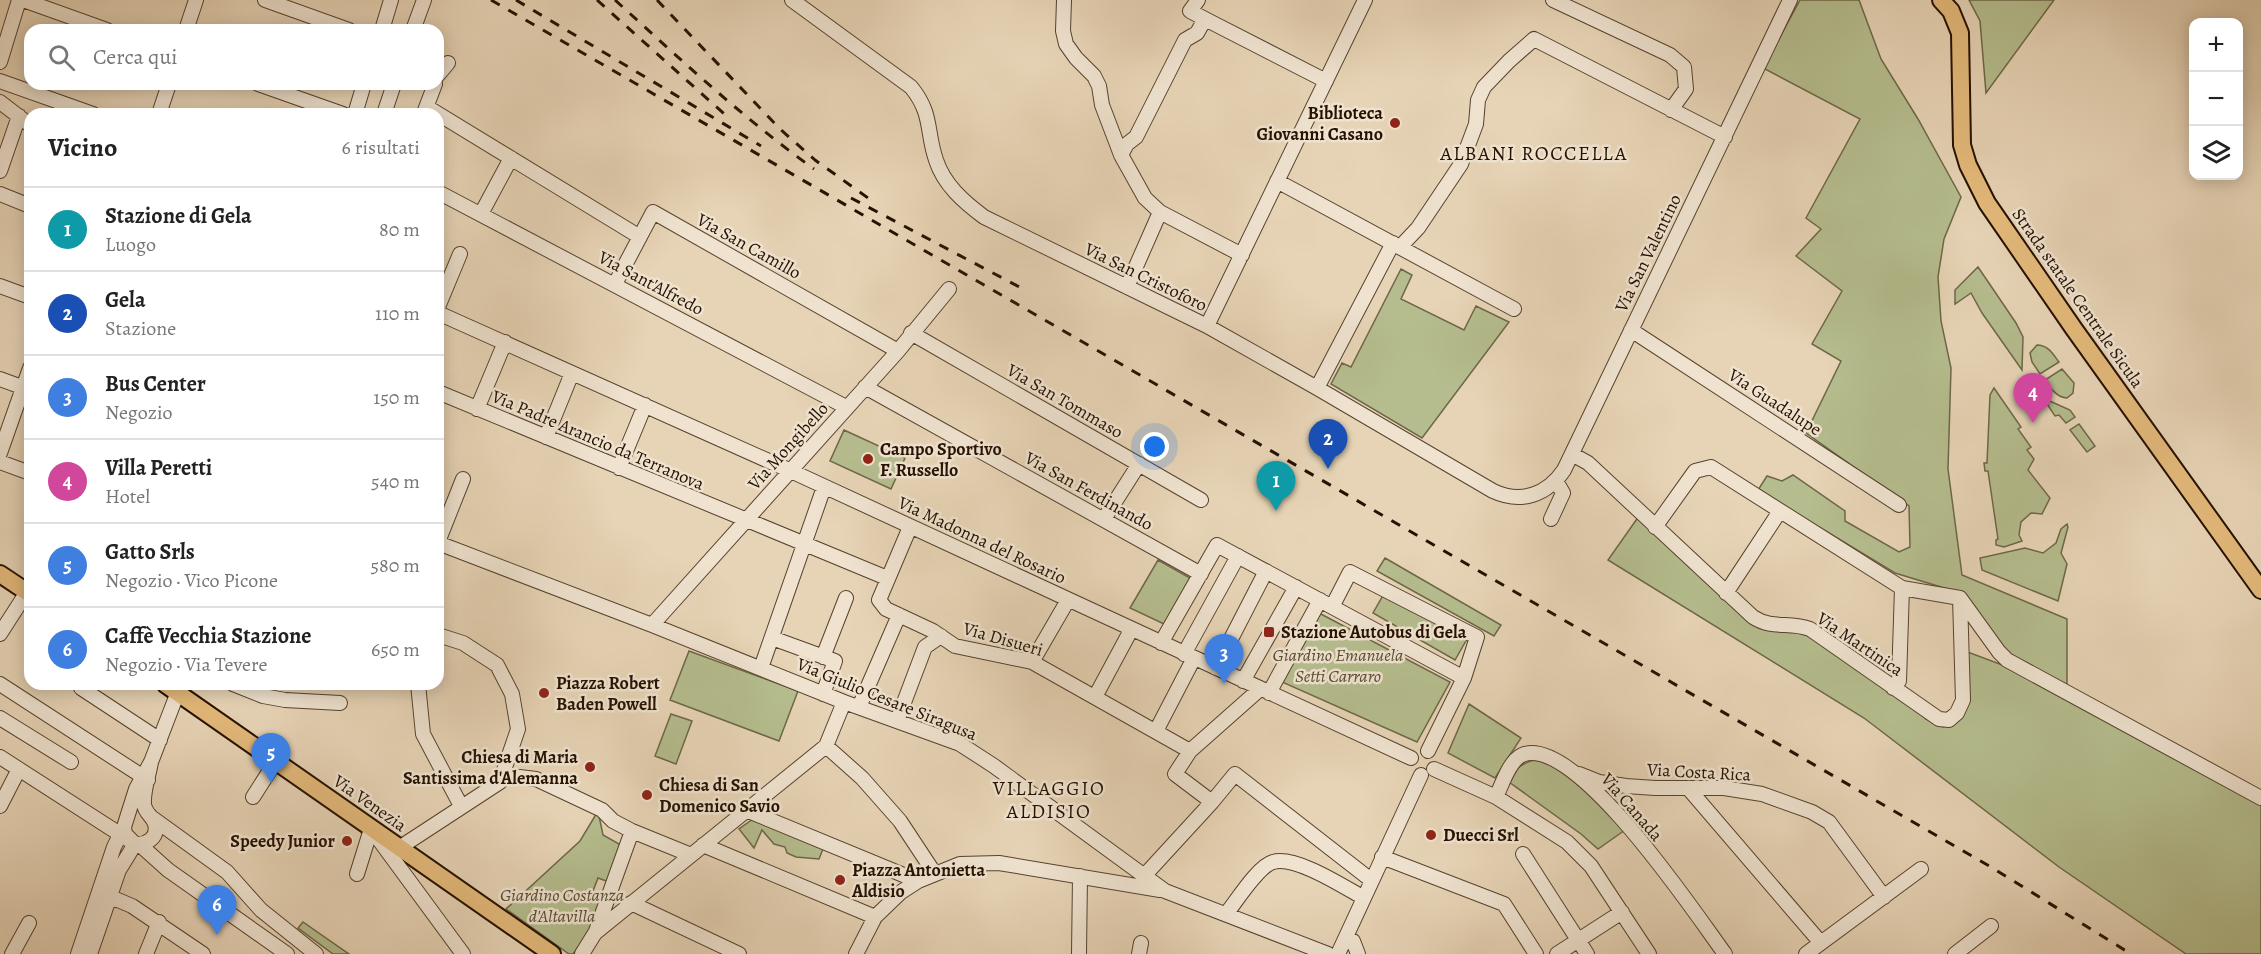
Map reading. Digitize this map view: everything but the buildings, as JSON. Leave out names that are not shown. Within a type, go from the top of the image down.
[{"type":"main road","name":"Strada statale Centrale Sicula","points":[[1941,0],[1951,12],[1960,33],[1962,144],[1968,165],[1987,203],[2074,329],[2261,590]]},
{"type":"main road","points":[[0,574],[24,590]]},
{"type":"main road","name":"Via Venezia","points":[[179,690],[371,829],[552,954]]},
{"type":"street","points":[[0,62],[21,0],[90,24]]},
{"type":"street","points":[[188,24],[196,0]]},
{"type":"street","points":[[265,0],[332,24]]},
{"type":"street","points":[[384,24],[391,0]]},
{"type":"street","points":[[415,24],[424,0]]},
{"type":"street","name":"Via San Cristoforo","points":[[792,0],[911,87],[923,102],[940,169],[952,189],[984,217],[1207,326],[1500,494],[1518,498],[1535,495],[1556,481]]},
{"type":"street","points":[[1064,0],[1063,31],[1066,44],[1094,76],[1099,86],[1102,105],[1121,155],[1145,198],[1160,212],[1242,255]]},
{"type":"street","points":[[1197,0],[1190,12],[1326,81]]},
{"type":"street","points":[[1207,326],[1365,0]]},
{"type":"street","points":[[1553,0],[1570,3],[1670,55],[1684,67],[1686,89],[1671,110]]},
{"type":"street","name":"Via San Valentino","points":[[1556,481],[1572,454],[1790,0]]},
{"type":"street","points":[[1121,155],[1127,144],[1136,137],[1185,40],[1197,33],[1205,19]]},
{"type":"street","points":[[1317,388],[1396,245],[1418,228],[1461,164],[1476,124],[1478,100],[1484,87],[1534,39],[1725,137]]},
{"type":"street","points":[[444,68],[448,63]]},
{"type":"street","points":[[0,81],[24,89]]},
{"type":"street","points":[[26,90],[76,108]]},
{"type":"street","points":[[161,108],[167,90]]},
{"type":"street","points":[[275,90],[326,108]]},
{"type":"street","points":[[357,108],[362,90]]},
{"type":"street","points":[[386,108],[392,90]]},
{"type":"street","points":[[426,108],[433,90]]},
{"type":"street","points":[[0,102],[24,120]]},
{"type":"street","points":[[444,121],[511,158],[640,237]]},
{"type":"street","points":[[0,171],[24,123]]},
{"type":"street","points":[[481,214],[511,158]]},
{"type":"street","points":[[1277,182],[1514,309]]},
{"type":"street","points":[[0,194],[24,204]]},
{"type":"street","name":"Via Sant'Alfredo","points":[[444,195],[846,407]]},
{"type":"street","name":"Via San Camillo","points":[[615,284],[653,212],[898,351]]},
{"type":"street","points":[[1127,287],[1160,212]]},
{"type":"street","points":[[444,293],[460,254]]},
{"type":"street","points":[[0,285],[24,295]]},
{"type":"street","name":"Via Mongibello","points":[[652,625],[898,351],[949,289]]},
{"type":"street","name":"Via Madonna del Rosario","points":[[444,316],[790,471],[1411,758]]},
{"type":"street","name":"Via Guadalupe","points":[[1630,330],[1899,505]]},
{"type":"street","name":"Via San Tommaso","points":[[911,333],[1202,500]]},
{"type":"street","points":[[477,409],[505,342]]},
{"type":"street","points":[[546,437],[572,373]]},
{"type":"street","points":[[0,379],[24,388]]},
{"type":"street","name":"Via San Ferdinando","points":[[865,387],[1201,574]]},
{"type":"street","name":"Via Padre Arancio da Terranova","points":[[444,395],[887,578]]},
{"type":"street","points":[[0,453],[24,396]]},
{"type":"street","points":[[620,468],[645,405]]},
{"type":"street","name":"Via Martinica","points":[[1572,454],[1588,463],[1726,593],[1764,625],[1801,625],[1810,628],[1939,719],[1949,720],[1957,713],[1963,700],[1960,598]]},
{"type":"street","points":[[0,462],[24,471]]},
{"type":"street","points":[[1104,519],[1139,464]]},
{"type":"street","points":[[1656,527],[1695,471],[1711,467],[1902,588],[1960,598],[2007,660],[2261,798]]},
{"type":"street","points":[[444,528],[463,479]]},
{"type":"street","points":[[1551,519],[1563,493],[1556,481]]},
{"type":"street","points":[[761,668],[824,487]]},
{"type":"street","points":[[1726,593],[1780,511]]},
{"type":"street","name":"Via Disueri","points":[[910,527],[879,600],[886,609],[941,636],[955,646],[1032,662],[1190,751]]},
{"type":"street","name":"Via Giulio Cesare Siragusa","points":[[444,545],[823,694],[960,744],[994,766],[1165,891],[1328,954]]},
{"type":"street","points":[[1161,643],[1217,545],[1464,678]]},
{"type":"street","points":[[1156,732],[1189,656],[1238,556]]},
{"type":"street","points":[[1216,668],[1266,571]]},
{"type":"street","points":[[1212,802],[1175,774],[1190,751],[1265,691],[1350,572],[1477,637],[1464,678],[1428,751]]},
{"type":"street","points":[[1243,681],[1296,587]]},
{"type":"street","points":[[1893,688],[1899,681],[1902,588]]},
{"type":"street","points":[[823,657],[846,598]]},
{"type":"street","points":[[0,633],[24,600]]},
{"type":"street","points":[[1032,662],[1068,600]]},
{"type":"street","points":[[859,707],[899,615]]},
{"type":"street","points":[[1095,697],[1131,630]]},
{"type":"street","points":[[897,721],[925,647],[941,636]]},
{"type":"street","points":[[399,848],[500,782],[518,729],[512,694],[497,665],[463,643],[444,637]]},
{"type":"street","points":[[772,638],[835,661],[823,694]]},
{"type":"street","points":[[0,684],[145,779]]},
{"type":"street","points":[[84,690],[160,740]]},
{"type":"street","points":[[78,954],[129,835],[174,690]]},
{"type":"street","points":[[248,690],[262,696],[285,700],[340,703]]},
{"type":"street","points":[[419,690],[423,734],[461,806]]},
{"type":"street","points":[[595,933],[826,746],[844,702]]},
{"type":"street","points":[[30,737],[44,714]]},
{"type":"street","points":[[0,718],[71,762]]},
{"type":"street","points":[[826,746],[862,778],[900,821],[935,874]]},
{"type":"street","points":[[1338,954],[1382,857],[1427,772],[1435,759],[1428,751],[1418,751],[1411,758],[1412,769],[1427,772],[1496,797],[1566,842],[1591,866],[1649,954]]},
{"type":"street","name":"Via Canada","points":[[1496,797],[1513,764],[1521,755],[1534,753],[1579,774],[1628,823],[1725,954]]},
{"type":"street","points":[[0,758],[129,835],[147,843],[156,831],[155,824],[144,805],[145,779]]},
{"type":"street","points":[[253,796],[276,761]]},
{"type":"street","points":[[0,806],[19,769]]},
{"type":"street","points":[[1144,876],[1235,774],[1371,880]]},
{"type":"street","name":"Via Costa Rica","points":[[1579,774],[1599,782],[1626,786],[1724,788],[1762,794],[1812,812],[1829,822],[1884,897]]},
{"type":"street","points":[[503,775],[536,778],[602,810],[613,821],[632,831],[691,855]]},
{"type":"street","points":[[1688,788],[1821,943]]},
{"type":"street","points":[[746,810],[918,881]]},
{"type":"street","points":[[129,835],[135,813],[149,816],[227,872],[261,910],[316,954]]},
{"type":"street","points":[[357,874],[371,829]]},
{"type":"street","points":[[371,829],[463,954]]},
{"type":"street","points":[[582,954],[595,933],[632,831]]},
{"type":"street","points":[[129,835],[168,870],[285,952]]},
{"type":"street","points":[[703,845],[875,917]]},
{"type":"street","points":[[1523,854],[1587,954]]},
{"type":"street","points":[[1382,857],[1504,904],[1536,954]]},
{"type":"street","points":[[1226,914],[1262,868],[1273,862],[1283,861],[1311,869],[1364,898]]},
{"type":"street","points":[[856,954],[875,917],[901,892],[918,881],[960,864],[999,863],[1165,891]]},
{"type":"street","points":[[1806,954],[1921,869]]},
{"type":"street","points":[[1079,954],[1080,876]]},
{"type":"street","points":[[104,894],[132,906],[159,922],[197,952]]},
{"type":"street","points":[[90,954],[104,894]]},
{"type":"street","points":[[631,903],[739,954]]},
{"type":"street","points":[[1557,954],[1622,912]]},
{"type":"street","points":[[146,954],[159,922]]},
{"type":"street","points":[[12,954],[28,923]]},
{"type":"street","points":[[1955,954],[1991,926]]},
{"type":"street","points":[[1346,937],[1353,941],[1358,954]]},
{"type":"green space","points":[[1800,0],[1859,0],[1881,59],[1918,119],[1961,197],[1944,239],[1938,277],[1941,321],[1951,368],[1948,469],[1962,575],[2067,619],[2067,685],[2014,658],[1997,642],[1954,591],[1895,573],[1758,490],[1767,476],[1782,481],[1793,475],[1845,511],[1845,521],[1899,552],[1910,547],[1909,506],[1806,433],[1841,361],[1812,344],[1842,291],[1796,256],[1821,229],[1806,218],[1860,119],[1763,68]]},
{"type":"green space","points":[[1969,0],[2054,0],[1986,93],[1980,21]]},
{"type":"green space","points":[[1978,267],[2023,337],[2022,370],[1982,313],[1971,293],[1955,304],[1955,290]]},
{"type":"green space","points":[[1401,269],[1412,275],[1401,299],[1464,330],[1476,306],[1509,322],[1422,438],[1331,384],[1342,363],[1351,367]]},
{"type":"green space","points":[[2037,345],[2047,348],[2059,362],[2040,374],[2032,362],[2030,353]]},
{"type":"green space","points":[[2062,369],[2074,383],[2073,393],[2067,398],[2057,394],[2045,380]]},
{"type":"green space","points":[[1994,388],[2021,427],[2018,429],[2031,447],[2027,450],[2034,459],[2028,470],[2050,498],[2042,514],[2031,513],[2021,522],[2019,535],[2022,541],[2004,547],[1996,545],[1998,539],[1988,471],[1985,471],[1984,463],[1987,463],[1990,395]]},
{"type":"green space","points":[[2043,398],[2070,410],[2075,417],[2066,423],[2059,415],[2055,416]]},
{"type":"green space","points":[[2079,424],[2095,446],[2087,452],[2070,430]]},
{"type":"green space","name":"Campo Sportivo F. Russello","points":[[844,430],[905,458],[891,489],[830,461]]},
{"type":"green space","points":[[1639,516],[1744,616],[1765,630],[1792,629],[1814,635],[1893,688],[1926,719],[1943,727],[1957,722],[1965,651],[2005,666],[2261,803],[2261,954],[2186,954],[2059,867],[1864,718],[1608,560]]},
{"type":"green space","points":[[2067,524],[2061,553],[2067,564],[2058,601],[1982,570],[1980,558],[2025,548],[2043,553],[2056,543],[2061,529]]},
{"type":"green space","points":[[1385,558],[1501,625],[1494,636],[1377,571]]},
{"type":"green space","points":[[1158,560],[1190,578],[1164,624],[1130,608]]},
{"type":"green space","points":[[1385,592],[1467,639],[1455,660],[1373,613]]},
{"type":"green space","name":"Giardino Emanuela Setti Carraro","points":[[1319,613],[1450,682],[1417,742],[1282,682]]},
{"type":"green space","points":[[689,651],[798,691],[779,741],[670,700]]},
{"type":"green space","points":[[1469,704],[1521,738],[1495,778],[1448,753]]},
{"type":"green space","points":[[671,714],[692,721],[676,764],[655,756]]},
{"type":"green space","points":[[1534,760],[1561,770],[1573,778],[1625,830],[1598,849],[1509,782],[1518,768]]},
{"type":"green space","name":"Giardino Costanza d'Altavilla","points":[[598,811],[603,835],[621,845],[609,882],[598,878],[593,891],[603,896],[588,934],[573,954],[569,954],[506,909],[580,841]]},
{"type":"green space","points":[[753,819],[823,849],[819,859],[796,857],[787,853],[785,847],[774,844],[762,830],[754,848],[739,829]]},
{"type":"green space","points":[[303,922],[349,954],[333,954],[298,928]]},
{"type":"railway","points":[[491,0],[1991,867],[2131,954]]},
{"type":"railway","points":[[516,0],[761,146]]},
{"type":"railway","points":[[597,0],[731,120]]},
{"type":"railway","points":[[615,0],[737,109],[814,169]]},
{"type":"railway","points":[[657,0],[780,129],[815,160],[875,203]]},
{"type":"railway","points":[[851,198],[1027,291]]},
{"type":"place","name":"Biblioteca Giovanni Casano","points":[[1395,123]]},
{"type":"place","name":"Villa Peretti","points":[[2033,423]]},
{"type":"place","name":"Campo Sportivo F. Russello","points":[[868,459]]},
{"type":"place","name":"Gela","points":[[1328,469]]},
{"type":"place","name":"Stazione di Gela","points":[[1276,511]]},
{"type":"place","name":"Stazione Autobus di Gela","points":[[1269,632]]},
{"type":"place","name":"Bus Center","points":[[1224,684]]},
{"type":"place","name":"Piazza Robert Baden Powell","points":[[544,693]]},
{"type":"place","name":"Chiesa di Maria Santissima d'Alemanna","points":[[590,767]]},
{"type":"place","name":"Gatto Srls","points":[[271,783]]},
{"type":"place","name":"Chiesa di San Domenico Savio","points":[[647,795]]},
{"type":"place","name":"Duecci Srl","points":[[1431,835]]},
{"type":"place","name":"Speedy Junior","points":[[347,841]]},
{"type":"place","name":"Piazza Antonietta Aldisio","points":[[840,880]]},
{"type":"place","name":"Caffè Vecchia Stazione","points":[[217,935]]},
{"type":"district","name":"ALBANI ROCCELLA","points":[[1534,153]]},
{"type":"district","name":"VILLAGGIO ALDISIO","points":[[1049,800]]}]
